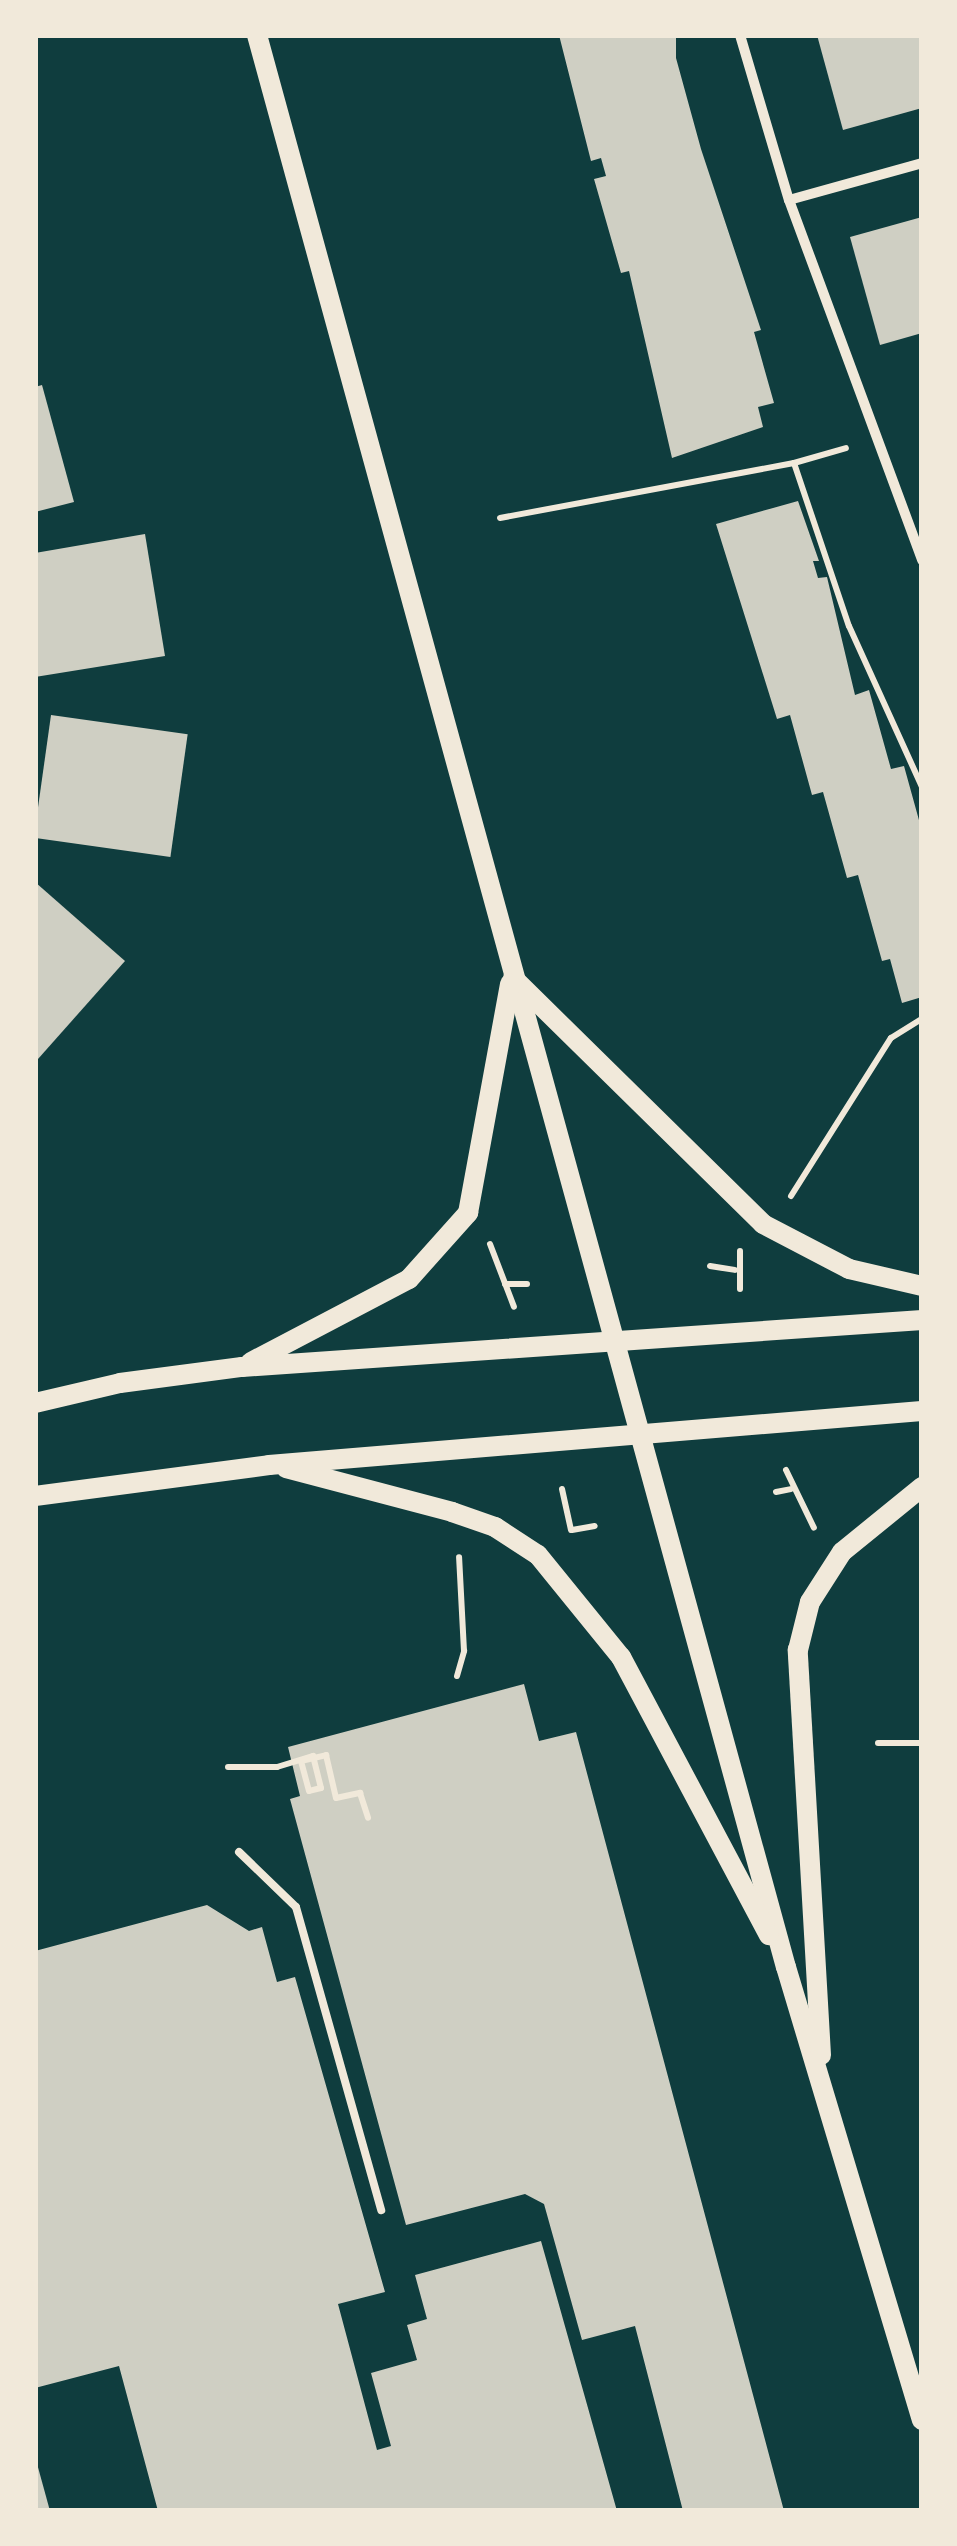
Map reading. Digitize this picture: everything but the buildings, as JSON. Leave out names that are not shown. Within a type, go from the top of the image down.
[{"type":"main road","points":[[257,35],[786,1967],[922,2420]]},
{"type":"main road","points":[[512,977],[763,1224],[849,1269],[922,1286]]},
{"type":"main road","points":[[242,1367],[410,1279],[468,1214],[512,977]]},
{"type":"main road","points":[[35,1403],[120,1383],[242,1367],[616,1346],[922,1320]]},
{"type":"main road","points":[[35,1496],[269,1464],[922,1411]]},
{"type":"main road","points":[[269,1464],[452,1512],[495,1527],[538,1555],[621,1657],[786,1967]]},
{"type":"main road","points":[[822,2088],[798,1650],[810,1602],[842,1552],[922,1487]]},
{"type":"street","points":[[740,35],[789,200],[922,560]]},
{"type":"street","points":[[789,200],[922,163]]},
{"type":"lane","points":[[239,1852],[296,1907],[381,2210]]},
{"type":"path","points":[[500,518],[794,463],[877,438]]},
{"type":"path","points":[[794,463],[849,626],[922,787]]},
{"type":"path","points":[[788,1202],[891,1038],[922,1019]]},
{"type":"path","points":[[488,1238],[514,1307]]},
{"type":"path","points":[[740,1289],[735,1270],[742,1242]]},
{"type":"path","points":[[710,1266],[735,1270]]},
{"type":"path","points":[[505,1284],[526,1284]]},
{"type":"path","points":[[786,1470],[791,1489],[817,1534]]},
{"type":"path","points":[[562,1488],[572,1530]]},
{"type":"path","points":[[776,1492],[791,1489]]},
{"type":"path","points":[[554,1536],[595,1526]]},
{"type":"path","points":[[456,1676],[464,1652],[458,1551]]},
{"type":"path","points":[[878,1744],[922,1743]]},
{"type":"path","points":[[228,1767],[277,1767],[313,1756],[317,1772],[321,1788],[309,1791],[301,1762],[313,1758],[326,1755],[336,1798],[360,1793],[368,1818]]}]
